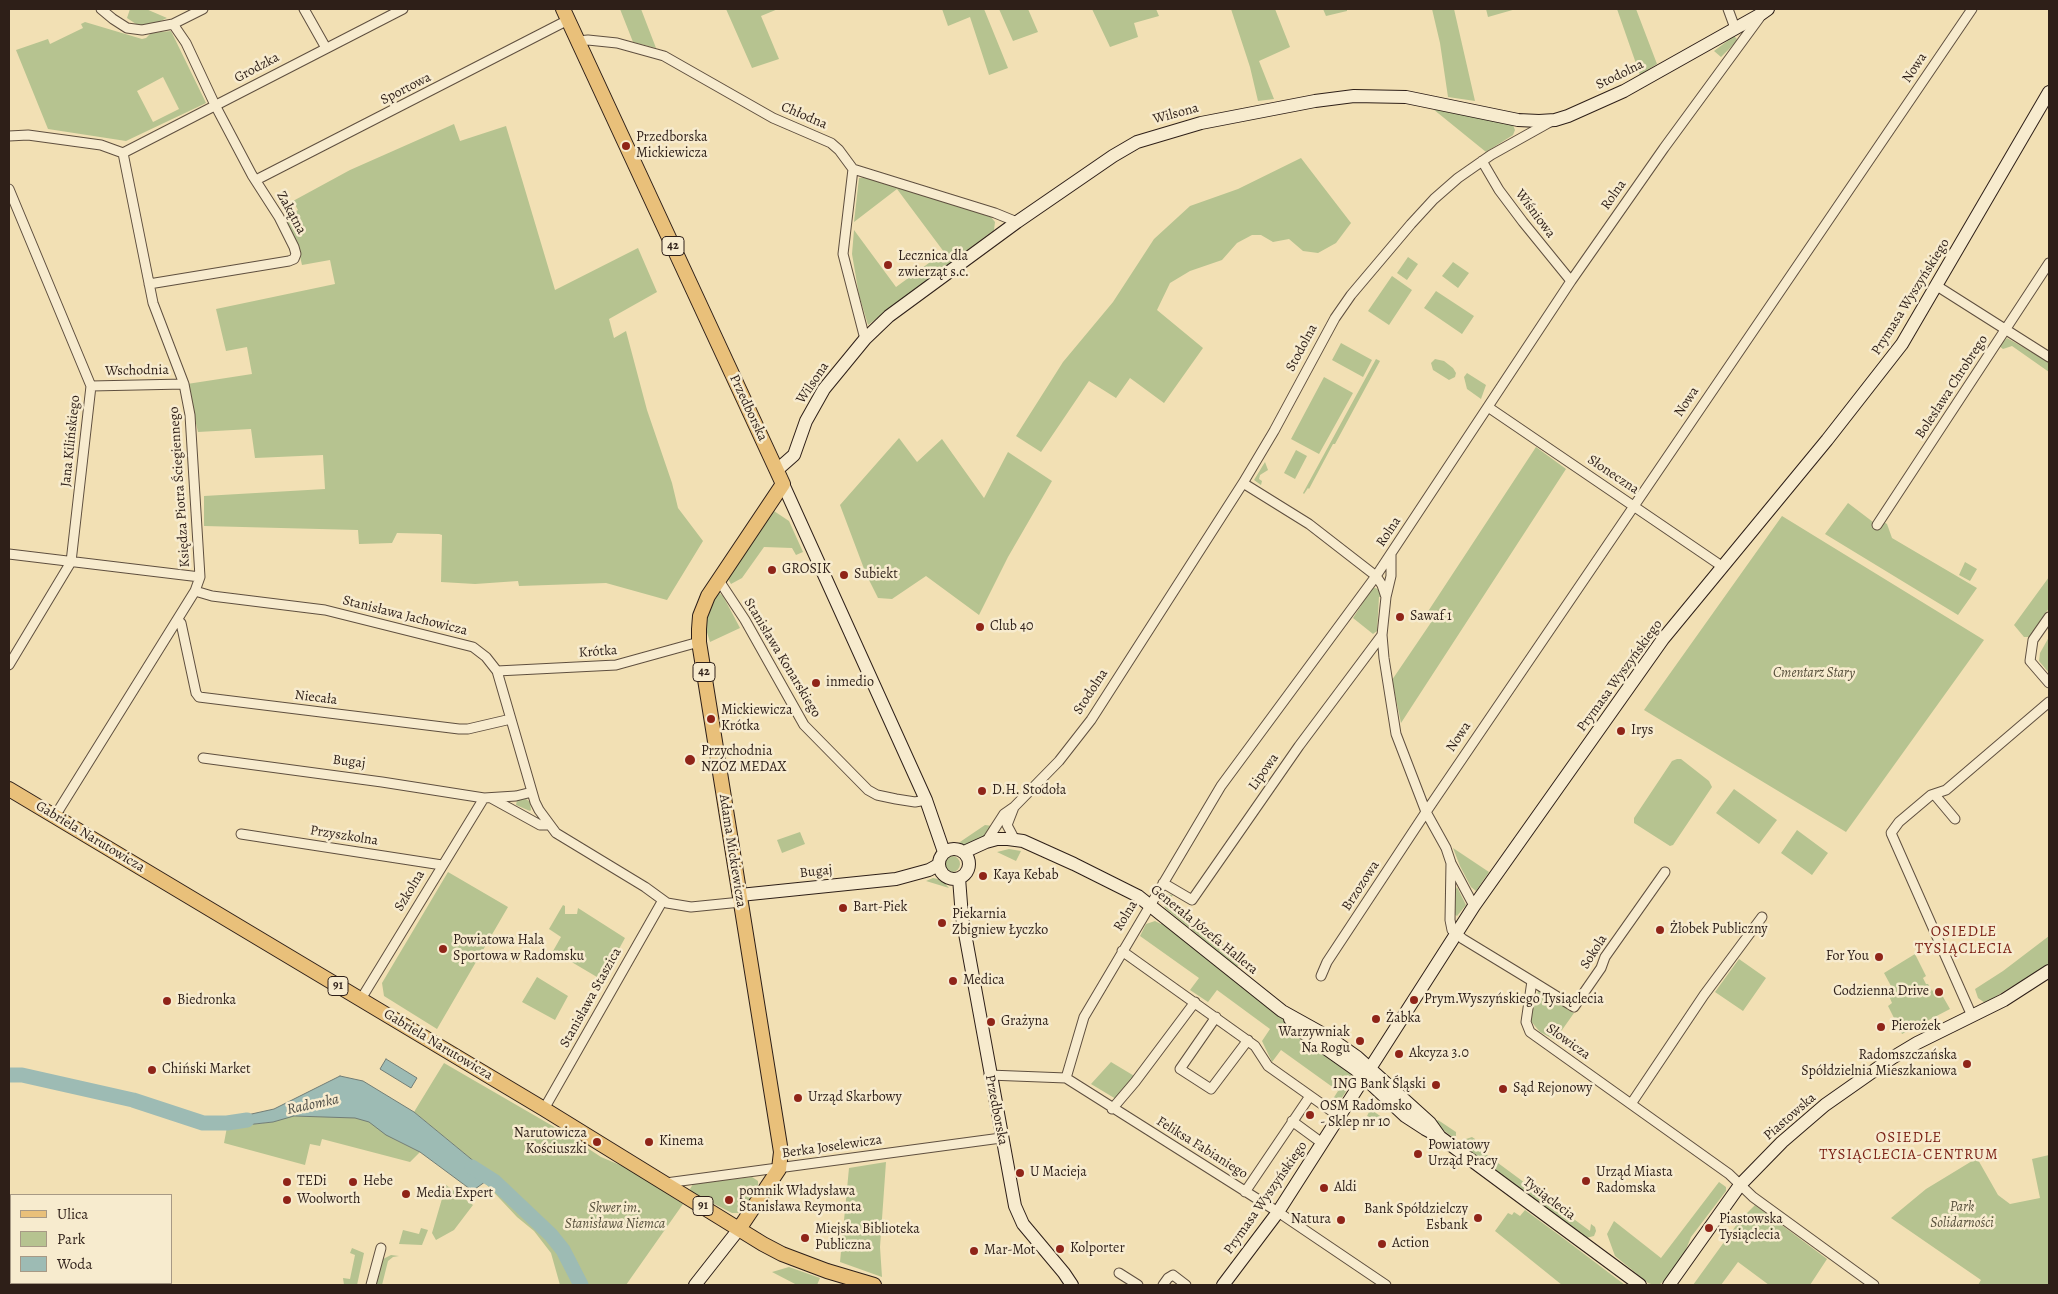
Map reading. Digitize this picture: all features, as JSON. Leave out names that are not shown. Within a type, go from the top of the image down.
[{"type":"main road","name":"Przedborska","points":[[565,14],[783,484]]},
{"type":"main road","name":"Adama Mickiewicza","points":[[779,1169],[781,1152],[699,642],[700,616],[703,607],[718,579],[783,484]]},
{"type":"main road","name":"Gabriela Narutowicza","points":[[9,788],[782,1254],[827,1271],[874,1285]]},
{"type":"main road","points":[[739,1229],[779,1169]]},
{"type":"street","points":[[101,9],[128,28],[142,30],[173,24],[203,9]]},
{"type":"street","points":[[304,9],[326,48]]},
{"type":"street","name":"Grodzka","points":[[123,153],[403,9]]},
{"type":"street","points":[[1728,9],[1735,28]]},
{"type":"street","name":"Nowa","points":[[1426,812],[1972,9]]},
{"type":"street","name":"Stodolna","points":[[986,842],[999,820],[1059,762],[1091,720],[1243,483],[1274,431],[1335,318],[1351,295],[1434,199],[1482,160],[1519,138],[1555,120],[1624,91],[1765,12]]},
{"type":"street","name":"Rolna","points":[[1066,1078],[1084,1017],[1149,904],[1221,786],[1376,576],[1571,281],[1664,148],[1765,12]]},
{"type":"street","name":"Sportowa","points":[[256,180],[565,14]]},
{"type":"street","name":"Zakątna","points":[[149,284],[282,262],[294,258],[296,254],[294,247],[252,175],[215,105],[186,43],[173,24]]},
{"type":"street","name":"Chłodna","points":[[578,42],[588,40],[617,43],[664,56],[773,118],[830,142],[853,169]]},
{"type":"street","name":"Prymasa Wyszyńskiego","points":[[1223,1285],[1278,1212],[1474,906],[1663,640],[1724,567],[1902,344],[2049,92]]},
{"type":"street","name":"Wilsona","points":[[777,470],[794,456],[806,421],[816,402],[865,339],[888,316],[1017,222],[1113,156],[1150,136],[1201,123],[1315,101],[1369,95],[1406,97],[1518,120],[1555,120]]},
{"type":"street","points":[[1518,120],[1519,138]]},
{"type":"street","points":[[9,136],[28,135],[76,141],[101,145],[123,153]]},
{"type":"street","name":"Księdza Piotra Ściegiennego","points":[[55,816],[195,591],[200,577],[190,415],[184,384],[153,303],[123,153]]},
{"type":"street","name":"Wiśniowa","points":[[1482,160],[1499,190],[1571,281]]},
{"type":"street","points":[[865,339],[843,254],[853,169],[995,213],[1017,222]]},
{"type":"street","name":"Jana Kilińskiego","points":[[9,189],[91,386],[71,562],[9,665]]},
{"type":"street","name":"Bolesława Chrobrego","points":[[1877,525],[2049,263]]},
{"type":"street","points":[[1937,286],[2049,357]]},
{"type":"street","name":"Wschodnia","points":[[91,386],[184,384]]},
{"type":"street","name":"Słoneczna","points":[[1488,407],[1724,567]]},
{"type":"street","points":[[1243,483],[1308,524],[1376,576],[1386,597]]},
{"type":"street","name":"Przedborska","points":[[783,484],[928,805],[957,854]]},
{"type":"street","points":[[9,554],[200,577]]},
{"type":"street","points":[[1391,554],[1391,576],[1386,597],[1382,635],[1387,685],[1396,734],[1426,812],[1474,906]]},
{"type":"street","name":"Stanisława Konarskiego","points":[[718,579],[745,620],[798,716],[822,744],[868,790],[877,795],[928,805]]},
{"type":"street","name":"Stanisława Jachowicza","points":[[195,591],[212,596],[325,610],[473,647],[493,664],[496,671],[532,792],[539,810],[549,825]]},
{"type":"street","points":[[2049,617],[2033,640],[2030,661],[2049,683]]},
{"type":"street","name":"Niecała","points":[[176,620],[181,623],[196,693],[199,697],[459,729],[468,729],[511,719]]},
{"type":"street","name":"Lipowa","points":[[1163,883],[1192,900],[1299,746],[1382,635]]},
{"type":"street","name":"Krótka","points":[[496,671],[616,665],[699,642]]},
{"type":"street","points":[[1972,1016],[1891,833],[1899,822],[1934,794],[1946,790],[2049,702]]},
{"type":"street","name":"Bugaj","points":[[203,758],[487,798],[516,796],[532,792]]},
{"type":"street","points":[[1934,794],[1955,819]]},
{"type":"street","name":"Bugaj","points":[[487,798],[540,825],[549,825],[568,842],[674,906],[690,907],[740,898],[896,879],[921,880],[947,874]]},
{"type":"street","name":"Szkolna","points":[[361,1000],[442,865],[487,798]]},
{"type":"street","points":[[957,854],[968,870],[947,874],[939,859],[957,854],[972,857],[983,851],[1015,840],[1007,825],[1014,807]]},
{"type":"street","name":"Brzozowa","points":[[1321,976],[1327,962],[1426,812]]},
{"type":"street","name":"Przyszkolna","points":[[241,834],[442,865]]},
{"type":"street","name":"Generała Józefa Hallera","points":[[957,854],[986,842],[1008,838],[1032,844],[1124,889],[1149,904],[1287,1015],[1304,1033],[1348,1064],[1367,1073]]},
{"type":"street","points":[[1451,863],[1450,920],[1452,930],[1532,981]]},
{"type":"street","name":"Sokola","points":[[1532,981],[1574,1006],[1601,968],[1605,957],[1665,872]]},
{"type":"street","name":"Przedborska","points":[[947,874],[962,917],[989,1075],[1015,1206],[1023,1224],[1072,1285]]},
{"type":"street","name":"Stanisława Staszica","points":[[544,1109],[663,900]]},
{"type":"street","points":[[1631,1104],[1704,995],[1762,917]]},
{"type":"street","points":[[1122,951],[1256,1046],[1268,1066],[1340,1117]]},
{"type":"street","name":"Piastowska","points":[[1669,1285],[1740,1185],[1782,1142],[1825,1105],[1870,1072],[1917,1043],[2004,1000],[2049,971]]},
{"type":"street","name":"Słowicza","points":[[1532,981],[1526,1022],[1530,1032],[1729,1174],[1740,1185],[1807,1238],[1874,1285]]},
{"type":"street","points":[[1112,1109],[1135,1082],[1195,1002]]},
{"type":"street","points":[[1216,1017],[1180,1069],[1211,1090],[1248,1040]]},
{"type":"street","name":"Tysiąclecia","points":[[1367,1073],[1405,1116],[1440,1137],[1640,1285]]},
{"type":"street","points":[[989,1075],[1066,1078]]},
{"type":"street","name":"Feliksa Fabianiego","points":[[1066,1078],[1112,1109],[1278,1212],[1386,1285]]},
{"type":"street","points":[[1245,1192],[1310,1096]]},
{"type":"street","points":[[1292,1121],[1322,1144]]},
{"type":"street","name":"Berka Joselewicza","points":[[666,1184],[1001,1138]]},
{"type":"street","points":[[695,1285],[739,1229]]},
{"type":"street","points":[[371,1285],[381,1248]]},
{"type":"street","points":[[1119,1273],[1138,1285]]},
{"type":"street","points":[[1163,1285],[1173,1275],[1186,1285]]},
{"type":"green space","points":[[130,9],[146,9],[167,18],[152,25],[139,26],[127,18]]},
{"type":"green space","points":[[620,9],[641,9],[656,48],[633,42]]},
{"type":"green space","points":[[726,9],[778,9],[761,16],[779,59],[752,68]]},
{"type":"green space","points":[[942,9],[984,9],[1008,68],[989,75],[970,17],[948,26]]},
{"type":"green space","points":[[999,9],[1028,9],[1038,32],[1013,41]]},
{"type":"green space","points":[[1092,9],[1156,9],[1159,16],[1134,23],[1138,37],[1110,47]]},
{"type":"green space","points":[[1231,9],[1275,9],[1290,47],[1259,61],[1274,99],[1258,101],[1250,67]]},
{"type":"green space","points":[[1323,9],[1347,9],[1347,11],[1326,16]]},
{"type":"green space","points":[[1432,9],[1454,9],[1475,101],[1448,97],[1440,43]]},
{"type":"green space","points":[[1486,9],[1516,9],[1488,17]]},
{"type":"green space","points":[[1617,9],[1636,9],[1657,64],[1640,75]]},
{"type":"green space","points":[[85,22],[142,39],[151,33],[171,31],[206,103],[126,141],[48,129],[16,50],[48,39],[50,44],[83,28],[81,24]],"holes":[[[163,77],[179,109],[153,122],[137,91]]]},
{"type":"green space","points":[[1734,36],[1737,39],[1735,43],[1721,57],[1714,51]]},
{"type":"green space","points":[[1433,109],[1513,125],[1515,130],[1513,135],[1486,152]]},
{"type":"green space","points":[[454,124],[460,141],[506,126],[555,290],[638,248],[657,292],[609,319],[614,338],[626,331],[647,410],[672,483],[678,508],[703,541],[667,600],[606,583],[519,586],[518,581],[475,584],[441,582],[442,535],[439,534],[397,533],[392,543],[359,544],[358,530],[204,526],[204,496],[325,489],[323,455],[255,458],[251,429],[198,432],[187,384],[252,374],[247,347],[226,351],[216,309],[335,284],[330,260],[302,265],[297,244],[285,219],[298,210],[293,201],[350,170]]},
{"type":"green space","points":[[1301,158],[1351,223],[1336,243],[1318,253],[1303,251],[1289,239],[1273,242],[1261,235],[1252,235],[1237,243],[1222,260],[1190,271],[1170,283],[1157,310],[1203,348],[1164,403],[1130,378],[1116,398],[1089,381],[1041,452],[1016,436],[1063,362],[1113,302],[1154,239],[1190,206],[1238,189]]},
{"type":"green space","points":[[867,177],[991,217],[995,222],[994,230],[868,325],[859,295],[852,254],[854,230],[896,287],[944,252],[897,189],[854,222],[859,178]]},
{"type":"green space","points":[[1408,257],[1418,264],[1407,280],[1397,273]]},
{"type":"green space","points":[[1453,262],[1469,273],[1458,288],[1442,276]]},
{"type":"green space","points":[[1392,276],[1412,290],[1389,325],[1368,311]]},
{"type":"green space","points":[[1436,291],[1474,316],[1462,334],[1424,308]]},
{"type":"green space","points":[[2007,338],[2049,362],[2049,372],[2012,346],[2003,349],[1999,346]]},
{"type":"green space","points":[[1341,343],[1372,360],[1363,377],[1332,360]]},
{"type":"green space","points":[[1376,359],[1380,361],[1335,444],[1333,444],[1309,489],[1304,494],[1303,493]]},
{"type":"green space","points":[[1435,359],[1444,361],[1453,368],[1456,373],[1455,377],[1449,380],[1433,370],[1431,363]]},
{"type":"green space","points":[[1467,373],[1486,385],[1481,399],[1467,389],[1464,377]]},
{"type":"green space","points":[[1324,377],[1353,393],[1319,454],[1291,439]]},
{"type":"green space","points":[[899,438],[917,462],[942,439],[984,498],[1008,452],[1052,481],[1008,557],[979,615],[926,576],[892,599],[878,598],[866,574],[840,505]]},
{"type":"green space","points":[[1536,447],[1566,469],[1401,723],[1392,680],[1432,621],[1425,616]]},
{"type":"green space","points":[[1296,450],[1307,456],[1295,479],[1284,473]]},
{"type":"green space","points":[[1265,462],[1268,470],[1260,475],[1261,485],[1254,480]]},
{"type":"green space","points":[[1848,503],[1873,522],[1876,517],[1887,524],[1892,538],[1977,588],[1958,615],[1825,534]]},
{"type":"green space","points":[[774,511],[789,521],[803,552],[796,555],[792,548],[764,547],[742,578],[731,584],[727,577]]},
{"type":"green space","name":"Cmentarz Stary","points":[[1782,516],[1984,640],[1846,832],[1644,710]]},
{"type":"green space","points":[[1965,562],[1977,569],[1970,581],[1959,575]]},
{"type":"green space","points":[[2049,577],[2049,608],[2032,634],[2029,637],[2024,637],[2014,625]]},
{"type":"green space","points":[[1373,587],[1380,590],[1381,597],[1379,597],[1377,631],[1373,634],[1353,618]]},
{"type":"green space","points":[[717,591],[723,596],[740,628],[710,642],[705,626],[706,614]]},
{"type":"green space","points":[[2049,637],[2049,673],[2039,661],[2040,653]]},
{"type":"green space","points":[[1681,759],[1709,781],[1712,787],[1673,845],[1670,846],[1634,823],[1634,818],[1672,761]]},
{"type":"green space","points":[[1734,789],[1777,820],[1759,844],[1716,813]]},
{"type":"green space","points":[[526,799],[530,802],[530,811],[516,805],[517,800]]},
{"type":"green space","points":[[985,825],[993,826],[987,836],[961,847],[950,840],[957,844]]},
{"type":"green space","points":[[1797,830],[1828,853],[1812,875],[1781,853]]},
{"type":"green space","points":[[800,832],[805,844],[782,853],[777,840]]},
{"type":"green space","points":[[1453,848],[1489,872],[1476,891],[1471,887]]},
{"type":"green space","points":[[1009,849],[1021,851],[1016,861],[997,852]]},
{"type":"green space","points":[[952,856],[958,858],[960,864],[958,870],[952,872],[946,870],[944,864],[946,858]]},
{"type":"green space","name":"Powiatowa Hala Sportowa w Radomsku","points":[[448,872],[508,907],[437,1029],[384,996],[382,983]]},
{"type":"green space","points":[[933,878],[942,880],[949,888],[926,881]]},
{"type":"green space","points":[[1457,887],[1466,905],[1457,916],[1454,914],[1455,891]]},
{"type":"green space","points":[[1165,894],[1173,895],[1167,903],[1243,959],[1237,967],[1165,908],[1163,900]]},
{"type":"green space","points":[[563,905],[565,906],[565,914],[577,914],[578,908],[625,938],[602,980],[553,951],[561,937],[549,929]]},
{"type":"green space","points":[[1155,921],[1161,924],[1164,921],[1350,1073],[1353,1079],[1351,1084],[1335,1108],[1329,1105],[1338,1091],[1281,1050],[1272,1062],[1262,1041],[1270,1029],[1217,990],[1208,1002],[1190,990],[1199,978],[1140,936],[1146,924]]},
{"type":"green space","points":[[2049,936],[2049,964],[1985,1003],[1978,998],[1975,989],[2003,971]]},
{"type":"green space","points":[[1915,954],[1926,976],[1923,978],[1926,984],[1928,984],[1932,991],[1935,989],[1939,996],[1942,995],[1950,1009],[1902,1034],[1888,1006],[1892,1003],[1884,990],[1891,986],[1884,973]]},
{"type":"green space","points":[[1739,959],[1766,978],[1743,1011],[1715,992]]},
{"type":"green space","points":[[537,977],[568,996],[555,1020],[522,1002]]},
{"type":"green space","points":[[1538,991],[1567,1006],[1567,1009],[1574,1013],[1555,1040],[1540,1032],[1530,1020]]},
{"type":"green space","points":[[1111,1062],[1136,1077],[1116,1099],[1091,1084]]},
{"type":"green space","name":"Skwer im. Stanisława Niemca","points":[[444,1063],[563,1132],[601,1157],[627,1168],[683,1204],[626,1285],[560,1285],[551,1253],[534,1231],[517,1217],[485,1183],[489,1179],[487,1172],[414,1112]]},
{"type":"green space","points":[[354,1110],[396,1140],[420,1152],[410,1162],[322,1139],[320,1146],[310,1144],[305,1165],[224,1143],[227,1127],[273,1122],[288,1116],[344,1117]]},
{"type":"green space","points":[[1373,1111],[1386,1120],[1381,1126],[1367,1116],[1369,1112]]},
{"type":"green space","points":[[1438,1120],[1456,1132],[1456,1136],[1451,1136],[1434,1123]]},
{"type":"green space","points":[[1472,1137],[1475,1139],[1475,1146],[1590,1231],[1591,1224],[1595,1227],[1594,1236],[1586,1238],[1466,1148],[1466,1139]]},
{"type":"green space","name":"Park Solidarności","points":[[2049,1155],[2049,1285],[1978,1285],[1981,1280],[1891,1218],[1926,1189],[1977,1158],[1998,1195],[2010,1204],[2040,1198],[2032,1159]]},
{"type":"green space","points":[[886,1162],[880,1247],[882,1277],[840,1262],[849,1168]]},
{"type":"green space","points":[[752,1177],[758,1181],[758,1191],[745,1210],[740,1213],[732,1213],[691,1192],[690,1189],[693,1184]]},
{"type":"green space","points":[[1719,1182],[1726,1187],[1726,1191],[1691,1237],[1685,1252],[1666,1279],[1660,1284],[1648,1283],[1615,1256],[1607,1234],[1614,1221],[1661,1258]]},
{"type":"green space","points":[[446,1185],[473,1205],[454,1230],[436,1240],[432,1233]]},
{"type":"green space","points":[[1755,1205],[1827,1259],[1810,1285],[1769,1285],[1738,1262],[1721,1285],[1693,1285],[1740,1220]]},
{"type":"green space","points":[[1525,1210],[1625,1285],[1562,1285],[1495,1231],[1508,1213],[1512,1215],[1514,1212],[1520,1216]]},
{"type":"green space","points":[[421,1228],[428,1230],[422,1245],[399,1244],[403,1230],[419,1234]]},
{"type":"green space","points":[[352,1248],[364,1253],[357,1285],[344,1285],[343,1278],[350,1279],[355,1255],[350,1253]]},
{"type":"green space","points":[[391,1255],[399,1256],[393,1257],[388,1261],[382,1285],[375,1285],[383,1259]]},
{"type":"green space","points":[[789,1267],[820,1278],[817,1285],[797,1285],[772,1272]]},
{"type":"water","points":[[386,1059],[417,1078],[411,1088],[380,1069]]},
{"type":"water","points":[[340,1076],[363,1081],[414,1112],[487,1172],[489,1179],[475,1189],[470,1189],[420,1152],[386,1135],[369,1122],[355,1118],[294,1116],[273,1122],[227,1127],[229,1119],[274,1109]]},
{"type":"waterway","name":"Radomka","points":[[9,1075],[22,1075],[133,1100],[203,1123],[227,1123],[247,1120]]},
{"type":"waterway","name":"Radomka","points":[[472,1167],[494,1181],[551,1235],[563,1250],[581,1285]]},
{"type":"place","name":"Przedborska Mickiewicza","points":[[626,146]]},
{"type":"place","name":"Lecznica dla zwierząt s.c.","points":[[888,265]]},
{"type":"place","name":"GROSIK","points":[[772,570]]},
{"type":"place","name":"Subiekt","points":[[844,575]]},
{"type":"place","name":"Sawaf 1","points":[[1400,617]]},
{"type":"place","name":"Club 40","points":[[980,627]]},
{"type":"place","name":"inmedio","points":[[816,683]]},
{"type":"place","name":"Mickiewicza Krótka","points":[[711,719]]},
{"type":"place","name":"Irys","points":[[1621,731]]},
{"type":"place","name":"Przychodnia NZOZ MEDAX","points":[[690,760]]},
{"type":"place","name":"D.H. Stodoła","points":[[982,791]]},
{"type":"place","name":"Kaya Kebab","points":[[983,876]]},
{"type":"place","name":"Bart-Piek","points":[[843,908]]},
{"type":"place","name":"Piekarnia Zbigniew Łyczko","points":[[942,923]]},
{"type":"place","name":"Żłobek Publiczny","points":[[1660,930]]},
{"type":"place","name":"Powiatowa Hala Sportowa w Radomsku","points":[[443,949]]},
{"type":"place","name":"For You","points":[[1879,957]]},
{"type":"place","name":"Medica","points":[[953,981]]},
{"type":"place","name":"Codzienna Drive","points":[[1939,992]]},
{"type":"place","name":"Prym.Wyszyńskiego Tysiąclecia","points":[[1414,1000]]},
{"type":"place","name":"Biedronka","points":[[167,1001]]},
{"type":"place","name":"Żabka","points":[[1376,1019]]},
{"type":"place","name":"Grażyna","points":[[991,1022]]},
{"type":"place","name":"Pierożek","points":[[1881,1027]]},
{"type":"place","name":"Warzywniak Na Rogu","points":[[1360,1041]]},
{"type":"place","name":"Akcyza 3.0","points":[[1399,1054]]},
{"type":"place","name":"Radomszczańska Spółdzielnia Mieszkaniowa","points":[[1967,1064]]},
{"type":"place","name":"Chiński Market","points":[[152,1070]]},
{"type":"place","name":"ING Bank Śląski","points":[[1436,1085]]},
{"type":"place","name":"Sąd Rejonowy","points":[[1503,1089]]},
{"type":"place","name":"Urząd Skarbowy","points":[[798,1098]]},
{"type":"place","name":"OSM Radomsko - Sklep nr 10","points":[[1310,1115]]},
{"type":"place","name":"Narutowicza Kościuszki","points":[[597,1142]]},
{"type":"place","name":"Kinema","points":[[649,1142]]},
{"type":"place","name":"Powiatowy Urząd Pracy","points":[[1418,1154]]},
{"type":"place","name":"U Macieja","points":[[1020,1173]]},
{"type":"place","name":"Urząd Miasta Radomska","points":[[1586,1181]]},
{"type":"place","name":"TEDi","points":[[287,1182]]},
{"type":"place","name":"Hebe","points":[[353,1182]]},
{"type":"place","name":"Aldi","points":[[1324,1188]]},
{"type":"place","name":"Media Expert","points":[[406,1194]]},
{"type":"place","name":"Woolworth","points":[[287,1200]]},
{"type":"place","name":"pomnik Władysława Stanisława Reymonta","points":[[729,1200]]},
{"type":"place","name":"Bank Spółdzielczy Esbank","points":[[1478,1218]]},
{"type":"place","name":"Natura","points":[[1341,1220]]},
{"type":"place","name":"Piastowska Tysiąclecia","points":[[1709,1228]]},
{"type":"place","name":"Miejska Biblioteka Publiczna","points":[[805,1238]]},
{"type":"place","name":"Action","points":[[1382,1244]]},
{"type":"place","name":"Kolporter","points":[[1060,1249]]},
{"type":"place","name":"Mar-Mot","points":[[974,1251]]},
{"type":"district","name":"OSIEDLE TYSIĄCLECIA","points":[[1964,940]]},
{"type":"district","name":"OSIEDLE TYSIĄCLECIA-CENTRUM","points":[[1909,1146]]}]
